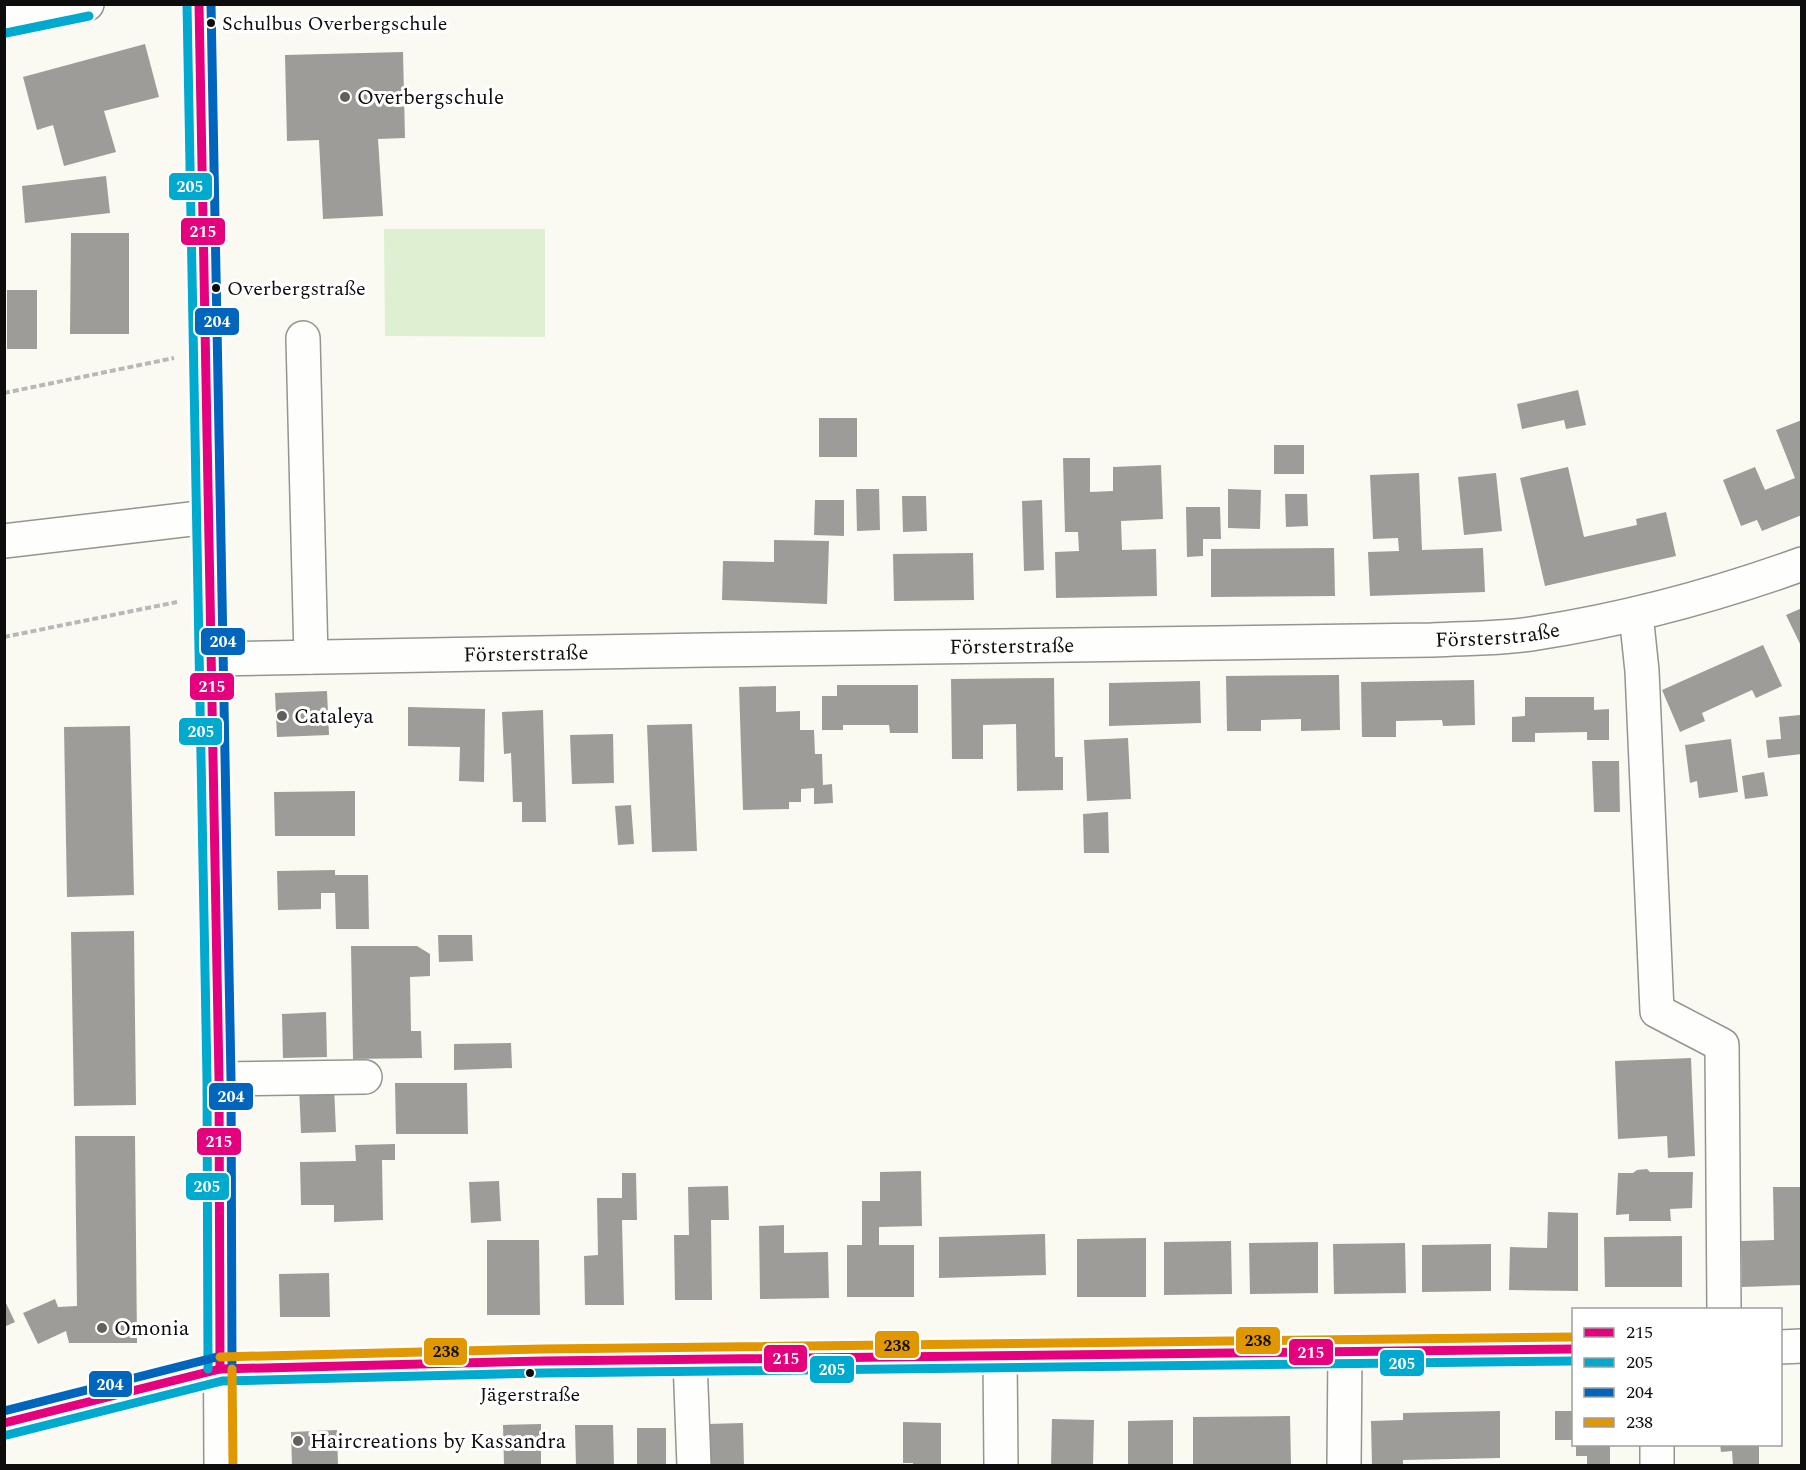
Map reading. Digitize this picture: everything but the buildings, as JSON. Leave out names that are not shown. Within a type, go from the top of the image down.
[{"type":"street","points":[[4,21],[87,4]]},
{"type":"street","points":[[199,4],[219,1079],[221,1466]]},
{"type":"street","points":[[303,338],[311,657]]},
{"type":"street","points":[[4,541],[208,517]]},
{"type":"street","name":"Försterstraße","points":[[212,659],[1432,640],[1535,634],[1636,614],[1742,586],[1802,564]]},
{"type":"street","points":[[1636,614],[1642,671],[1657,1011],[1722,1045],[1724,1308]]},
{"type":"street","points":[[219,1079],[365,1077]]},
{"type":"street","points":[[1782,1347],[1802,1346]]},
{"type":"street","points":[[4,1423],[220,1369],[1572,1348]]},
{"type":"street","points":[[1344,1466],[1345,1351]]},
{"type":"street","points":[[1000,1356],[1001,1466]]},
{"type":"street","points":[[690,1360],[694,1466]]},
{"type":"street","points":[[1657,1446],[1657,1466]]},
{"type":"path","points":[[4,393],[204,352]]},
{"type":"path","points":[[4,637],[209,596]]},
{"type":"green space","points":[[384,229],[545,229],[545,337],[385,336]]},
{"type":"transit line","name":"205","points":[[187,4],[207,1079],[208,1369]]},
{"type":"transit line","name":"215","points":[[199,4],[219,1079],[220,1369]]},
{"type":"transit line","name":"204","points":[[211,4],[231,1079],[232,1369]]},
{"type":"transit line","name":"205","points":[[6,33],[89,16]]},
{"type":"transit line","name":"238","points":[[220,1357],[543,1349],[1572,1337]]},
{"type":"transit line","name":"215","points":[[4,1423],[220,1369],[543,1361],[1572,1349]]},
{"type":"transit line","name":"204","points":[[4,1411],[217,1357]]},
{"type":"transit line","name":"205","points":[[7,1435],[222,1381],[543,1373],[1572,1361]]},
{"type":"transit line","name":"238","points":[[232,1369],[233,1466]]},
{"type":"place","name":"Schulbus Overbergschule","points":[[211,23]]},
{"type":"place","name":"Overbergschule","points":[[345,97]]},
{"type":"place","name":"Overbergstraße","points":[[216,288]]},
{"type":"place","name":"Cataleya","points":[[282,716]]},
{"type":"place","name":"Omonia","points":[[102,1328]]},
{"type":"place","name":"Jägerstraße","points":[[530,1373]]},
{"type":"place","name":"Haircreations by Kassandra","points":[[298,1441]]}]
